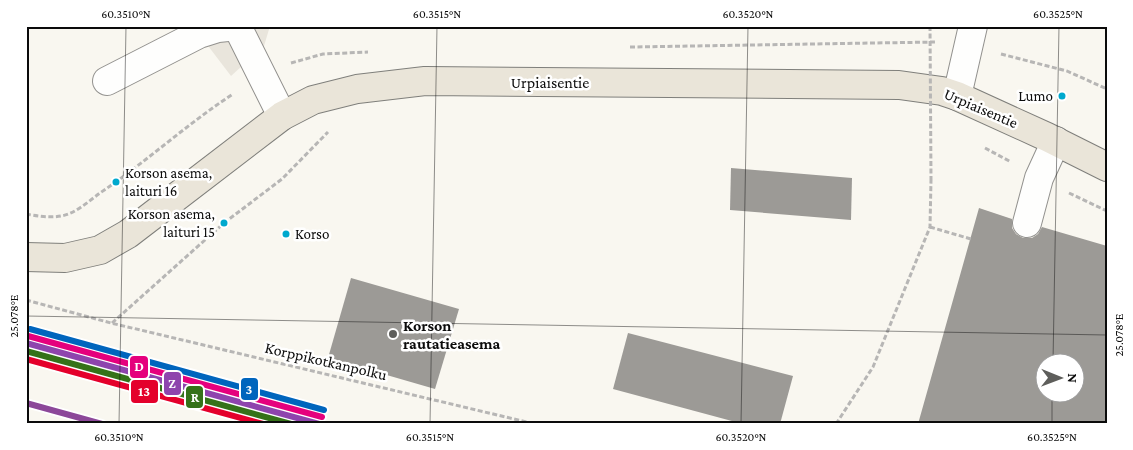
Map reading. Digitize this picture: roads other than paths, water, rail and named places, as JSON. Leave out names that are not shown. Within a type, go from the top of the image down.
[{"type":"main road","name":"Urpiaisentie","points":[[26,257],[65,258],[100,250],[141,225],[282,116],[313,100],[357,89],[425,82],[899,85],[942,91],[957,96],[1056,141],[1107,167]]},
{"type":"street","points":[[108,81],[199,34],[218,28],[236,26],[282,116]]},
{"type":"street","points":[[957,96],[973,26]]},
{"type":"street","points":[[1027,223],[1039,178],[1056,141]]},
{"type":"place","name":"Lumo","points":[[1062,96]]},
{"type":"place","name":"Korson asema, laituri 16","points":[[116,182]]},
{"type":"place","name":"Korson asema, laituri 15","points":[[224,223]]},
{"type":"place","name":"Korso","points":[[286,234]]},
{"type":"place","name":"Korson rautatieasema","points":[[393,334]]}]
